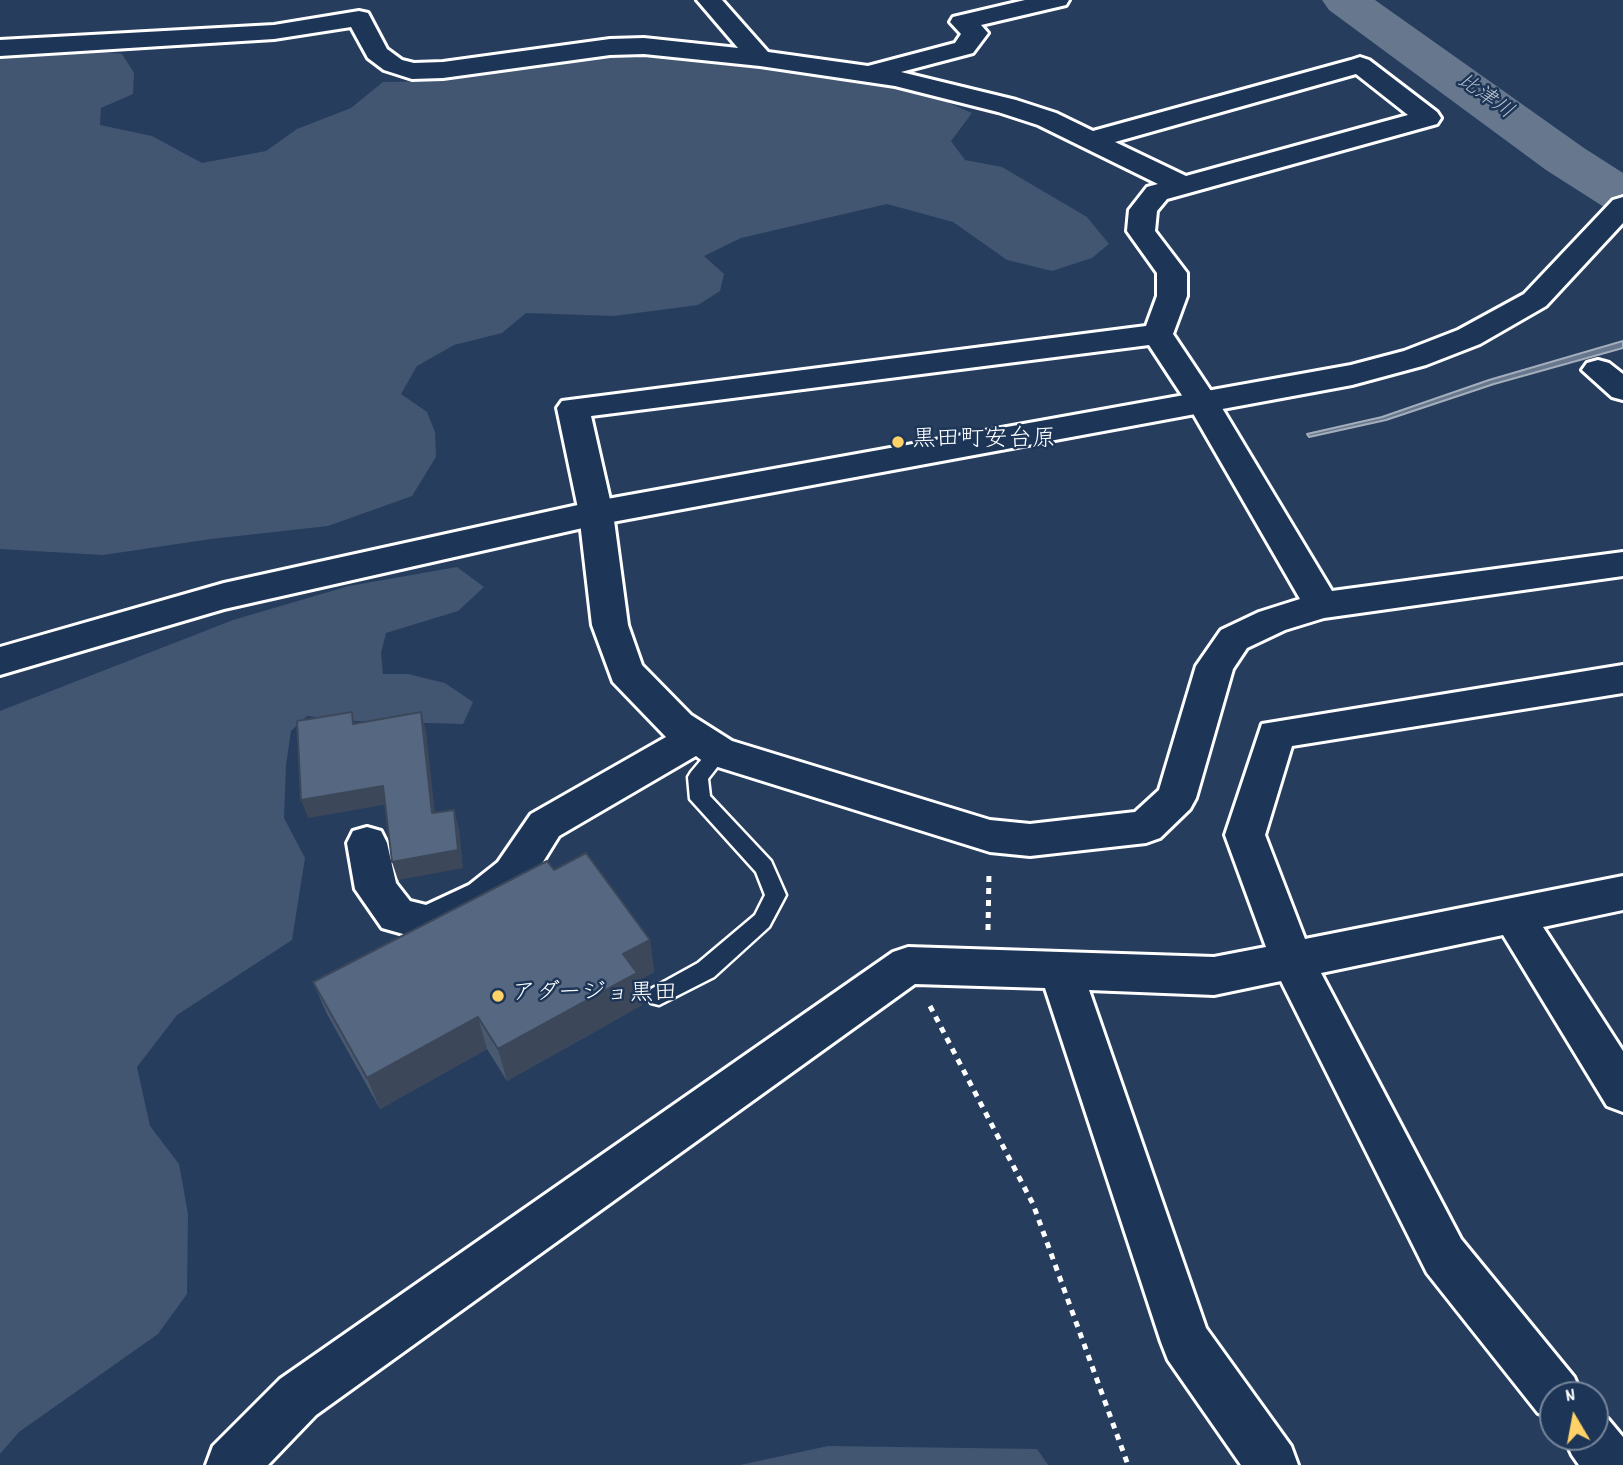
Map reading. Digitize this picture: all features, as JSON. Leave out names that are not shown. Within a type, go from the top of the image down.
[{"type":"street","points":[[709,0],[760,58]]},
{"type":"street","points":[[866,74],[964,48],[975,33],[955,14],[1057,0]]},
{"type":"street","points":[[0,48],[274,32],[367,9],[377,53],[393,65],[412,71],[443,70],[610,47],[644,46],[760,58],[944,89],[1007,106],[1047,119],[1093,140],[1181,186]]},
{"type":"street","points":[[1093,140],[1360,65],[1428,118],[1157,193],[1143,210],[1141,231],[1172,273],[1172,296],[1158,334]]},
{"type":"street","points":[[0,660],[224,596],[596,513],[1352,375],[1415,358],[1469,337],[1535,300],[1622,207]]},
{"type":"street","points":[[1158,334],[1203,403],[1322,605]]},
{"type":"street","points":[[1158,334],[573,408],[596,513],[610,625],[626,672],[677,725],[708,745],[990,836],[1030,840],[1146,827],[1176,798],[1215,666],[1234,639],[1272,621],[1322,605],[1623,564]]},
{"type":"street","points":[[1598,370],[1623,390]]},
{"type":"street","points":[[1545,1381],[1444,1256],[1292,960],[1245,835],[1276,734],[1621,683]]},
{"type":"street","points":[[367,843],[376,890],[397,916],[428,923],[484,897],[513,874],[545,825],[708,745]]},
{"type":"street","points":[[232,1465],[298,1397],[908,965],[1214,976],[1623,893]]},
{"type":"street","points":[[1513,915],[1623,1091]]},
{"type":"street","points":[[1061,970],[1186,1342],[1272,1465]]},
{"type":"street","points":[[1601,1451],[1612,1465]]},
{"type":"lane","points":[[659,996],[706,970],[762,921],[776,895],[764,867],[700,799],[698,777],[708,745]]},
{"type":"path","points":[[987,968],[990,836]]},
{"type":"path","points":[[908,965],[1033,1203],[1128,1465]]},
{"type":"shaded area","points":[[86,50],[122,54],[134,73],[133,94],[101,108],[100,125],[152,136],[202,163],[266,151],[297,129],[351,108],[383,82],[437,81],[517,68],[640,54],[700,58],[926,93],[972,113],[951,141],[965,160],[1002,167],[1087,217],[1109,244],[1092,258],[1052,271],[1007,260],[953,222],[887,204],[741,238],[704,256],[724,274],[720,291],[698,305],[614,316],[526,313],[502,333],[454,345],[417,366],[401,394],[427,412],[435,432],[436,457],[412,496],[328,526],[103,555],[0,549],[0,55]]},
{"type":"shaded area","points":[[1604,163],[1623,177],[1623,201],[1588,178]]},
{"type":"shaded area","points":[[1623,341],[1623,348],[1494,384],[1386,420],[1309,437],[1307,434],[1382,417],[1489,380]]},
{"type":"shaded area","points":[[457,567],[484,587],[458,611],[386,633],[381,653],[383,674],[408,674],[445,683],[473,702],[463,724],[356,721],[307,716],[291,731],[286,765],[284,818],[305,858],[292,940],[177,1015],[137,1067],[150,1126],[179,1164],[188,1214],[187,1294],[158,1334],[19,1432],[0,1454],[0,711],[233,620],[349,586]]},
{"type":"shaded area","points":[[828,1446],[1037,1449],[1048,1465],[740,1465]]},
{"type":"building","points":[[352,712],[353,724],[421,712],[432,813],[454,810],[458,850],[392,862],[383,786],[301,800],[297,721]]},
{"type":"building","name":"アダージョ黒田","points":[[586,853],[650,940],[623,954],[637,973],[498,1049],[478,1017],[367,1078],[313,982],[547,861],[554,870]]},
{"type":"waterway","name":"比津川","points":[[1345,0],[1565,159],[1623,196]]},
{"type":"place","name":"黒田町安台原","points":[[898,442]]},
{"type":"place","name":"アダージョ黒田","points":[[498,996]]}]
